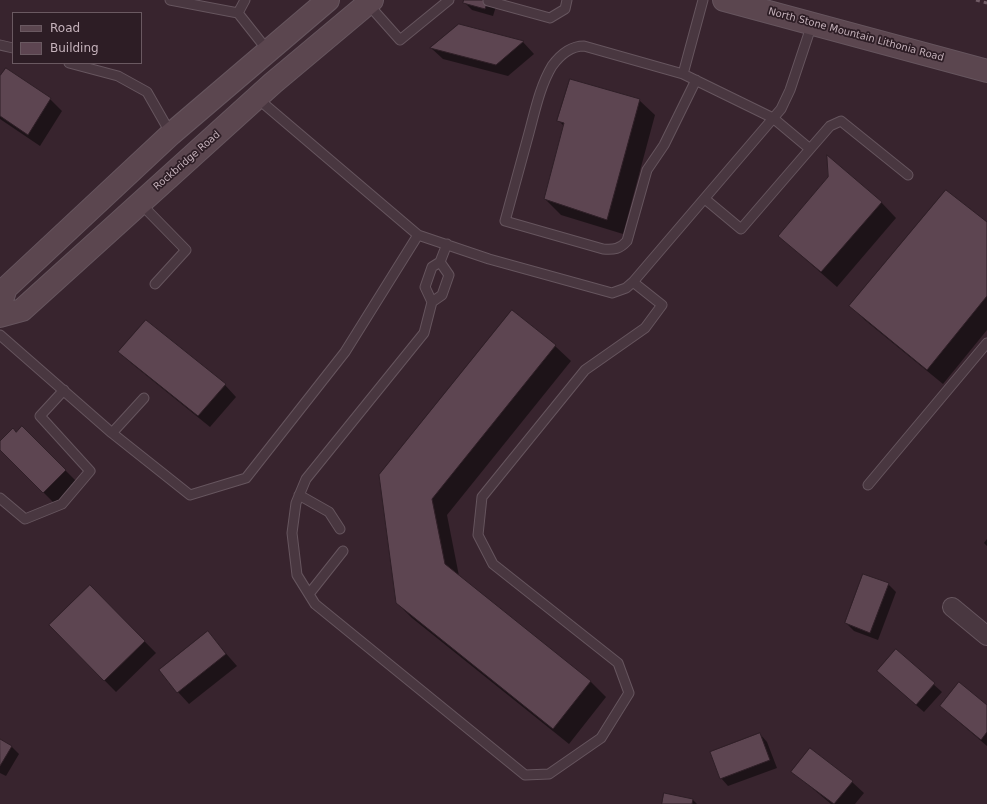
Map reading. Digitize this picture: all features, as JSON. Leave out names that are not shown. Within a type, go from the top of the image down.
[{"type":"main road","points":[[0,306],[6,288],[171,134],[328,0]]},
{"type":"main road","name":"North Stone Mountain Lithonia Road","points":[[724,0],[987,71]]},
{"type":"main road","name":"Rockbridge Road","points":[[0,316],[22,310],[257,98],[370,2]]},
{"type":"street","points":[[952,607],[987,636]]},
{"type":"lane","points":[[170,0],[238,13],[268,51]]},
{"type":"lane","points":[[238,13],[245,0]]},
{"type":"lane","points":[[370,2],[400,40],[450,0]]},
{"type":"lane","points":[[488,1],[550,18],[564,9],[567,0]]},
{"type":"lane","points":[[683,74],[703,0]]},
{"type":"lane","points":[[257,98],[418,235],[489,259],[612,293],[626,288],[633,282],[785,102],[812,24]]},
{"type":"lane","points":[[0,45],[12,48]]},
{"type":"lane","points":[[696,80],[664,145],[646,170],[627,241],[622,246],[616,250],[603,249],[504,221],[537,102],[548,74],[558,59],[571,48],[584,46],[683,74],[696,80],[773,118],[810,148]]},
{"type":"lane","points":[[73,64],[118,76],[147,92],[171,134]]},
{"type":"lane","points":[[704,199],[741,229],[830,126],[841,121],[908,175]]},
{"type":"lane","points":[[140,202],[186,250],[155,284]]},
{"type":"lane","points":[[0,335],[112,433],[190,495],[246,478],[345,352],[418,235]]},
{"type":"lane","points":[[447,244],[440,262],[432,267],[425,287],[432,302],[424,333],[306,479],[296,503],[292,533],[297,575],[315,604],[525,775],[549,774],[601,738],[629,693],[618,663],[493,564],[478,535],[482,497],[585,370],[645,328],[662,305],[633,282]]},
{"type":"lane","points":[[432,302],[442,295],[449,275],[440,262]]},
{"type":"lane","points":[[868,485],[987,343]]},
{"type":"lane","points":[[0,498],[26,519],[62,504],[90,471],[40,416],[64,390]]},
{"type":"lane","points":[[112,433],[144,398]]},
{"type":"lane","points":[[299,495],[329,512],[340,529]]},
{"type":"lane","points":[[309,594],[343,551]]},
{"type":"building","points":[[464,0],[488,0],[485,9],[463,3]]},
{"type":"building","points":[[459,24],[524,41],[496,65],[430,48]]},
{"type":"building","points":[[6,68],[51,98],[28,135],[0,116],[0,76]]},
{"type":"building","points":[[570,79],[640,99],[607,220],[544,199],[564,123],[557,121]]},
{"type":"building","points":[[827,155],[882,202],[821,272],[778,236],[828,177]]},
{"type":"building","points":[[946,190],[987,222],[987,296],[927,370],[849,306]]},
{"type":"building","points":[[512,310],[556,345],[432,499],[445,564],[591,681],[553,729],[396,603],[379,475]]},
{"type":"building","points":[[146,320],[226,384],[198,416],[118,352]]},
{"type":"building","points":[[22,426],[66,470],[43,493],[0,450],[0,441],[13,428],[16,432]]},
{"type":"building","points":[[863,574],[889,583],[870,633],[845,623]]},
{"type":"building","points":[[90,585],[145,641],[104,681],[49,625]]},
{"type":"building","points":[[208,631],[226,654],[177,693],[159,670]]},
{"type":"building","points":[[896,649],[935,683],[916,705],[877,671]]},
{"type":"building","points":[[959,682],[987,705],[987,732],[981,740],[940,706]]},
{"type":"building","points":[[760,733],[770,760],[720,779],[710,752]]},
{"type":"building","points":[[0,739],[12,746],[0,766]]},
{"type":"building","points":[[810,748],[853,781],[834,804],[791,772]]},
{"type":"building","points":[[664,793],[693,799],[692,804],[662,804]]},
{"type":"railway","points":[[976,0],[987,3]]}]
